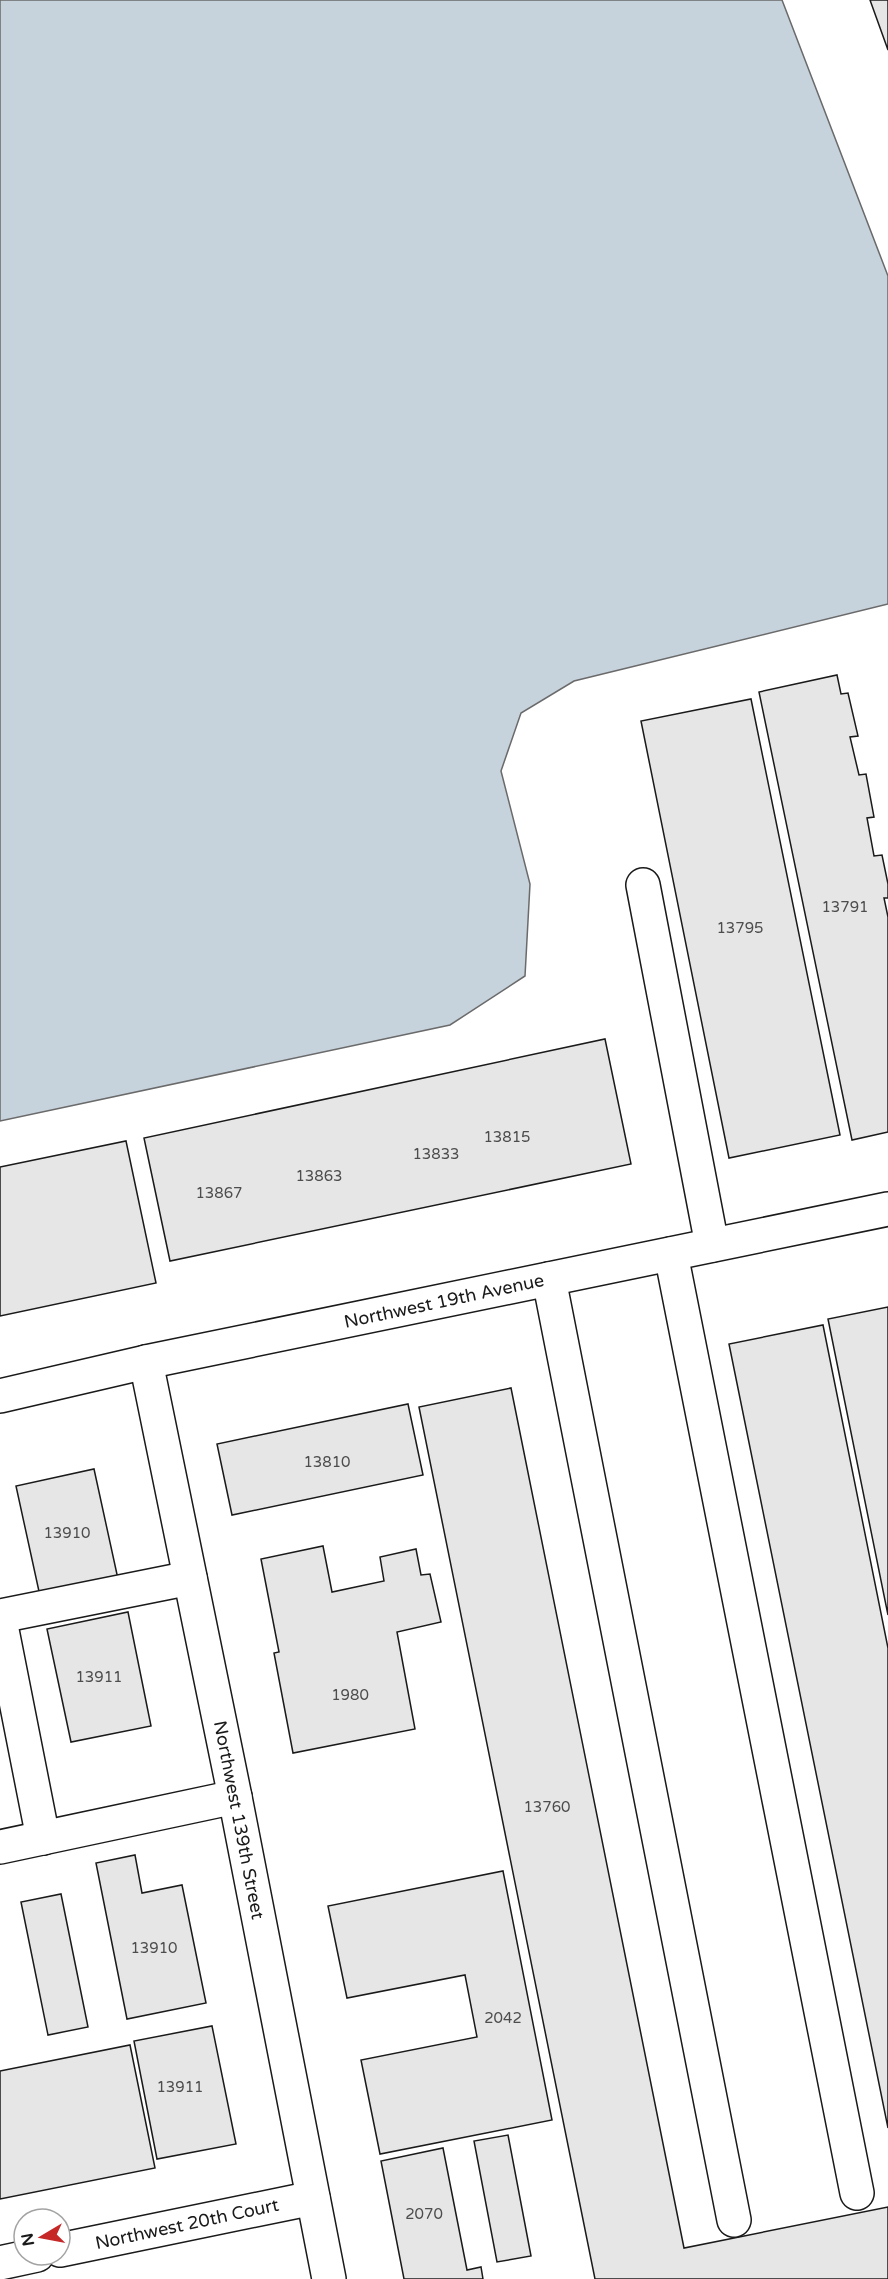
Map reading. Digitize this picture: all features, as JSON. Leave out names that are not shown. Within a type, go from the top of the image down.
[{"type":"street","points":[[643,885],[712,1245]]},
{"type":"street","name":"Northwest 19th Avenue","points":[[0,1396],[146,1362],[888,1209]]},
{"type":"street","points":[[671,1254],[857,2193]]},
{"type":"street","points":[[549,1279],[734,2220]]},
{"type":"street","name":"Northwest 139th Street","points":[[146,1362],[235,1797],[329,2279]]},
{"type":"street","points":[[43,1838],[0,1618],[190,1578]]},
{"type":"street","points":[[0,1847],[235,1797]]},
{"type":"street","name":"Northwest 20th Court","points":[[72,2248],[313,2198]]},
{"type":"shaded area","points":[[0,0],[782,0],[888,276],[888,604],[574,681],[521,713],[501,771],[530,884],[525,976],[450,1025],[0,1121]]},
{"type":"building","points":[[870,0],[888,0],[888,50]]},
{"type":"building","points":[[837,675],[841,694],[848,693],[858,736],[850,737],[859,775],[866,774],[874,817],[867,818],[874,856],[882,855],[888,884],[888,898],[884,898],[888,917],[888,1132],[852,1140],[759,692]]},
{"type":"building","points":[[751,699],[840,1135],[729,1158],[641,721]]},
{"type":"building","points":[[605,1039],[631,1164],[170,1261],[144,1138]]},
{"type":"building","points":[[126,1141],[156,1283],[0,1316],[0,1167]]},
{"type":"building","points":[[888,1307],[888,1615],[828,1319]]},
{"type":"building","points":[[823,1325],[888,1648],[888,2128],[729,1344]]},
{"type":"building","points":[[511,1388],[684,2248],[888,2207],[888,2279],[595,2279],[419,1407]]},
{"type":"building","points":[[408,1404],[423,1475],[232,1515],[217,1444]]},
{"type":"building","points":[[94,1469],[118,1579],[40,1596],[16,1486]]},
{"type":"building","points":[[323,1546],[332,1592],[384,1581],[380,1557],[416,1549],[421,1575],[430,1574],[441,1622],[397,1632],[415,1729],[293,1753],[274,1653],[279,1652],[261,1559]]},
{"type":"building","points":[[128,1612],[151,1726],[71,1742],[47,1629]]},
{"type":"building","points":[[135,1855],[142,1893],[182,1885],[206,2003],[127,2019],[96,1863]]},
{"type":"building","points":[[503,1871],[552,2120],[380,2154],[361,2060],[477,2037],[465,1975],[347,1998],[328,1906]]},
{"type":"building","points":[[61,1894],[88,2027],[48,2035],[21,1902]]},
{"type":"building","points":[[212,2026],[236,2144],[157,2159],[134,2041]]},
{"type":"building","points":[[130,2045],[155,2168],[0,2199],[0,2071]]},
{"type":"building","points":[[508,2135],[531,2256],[497,2262],[474,2141]]},
{"type":"building","points":[[443,2148],[467,2270],[481,2267],[483,2279],[404,2279],[381,2161]]}]
